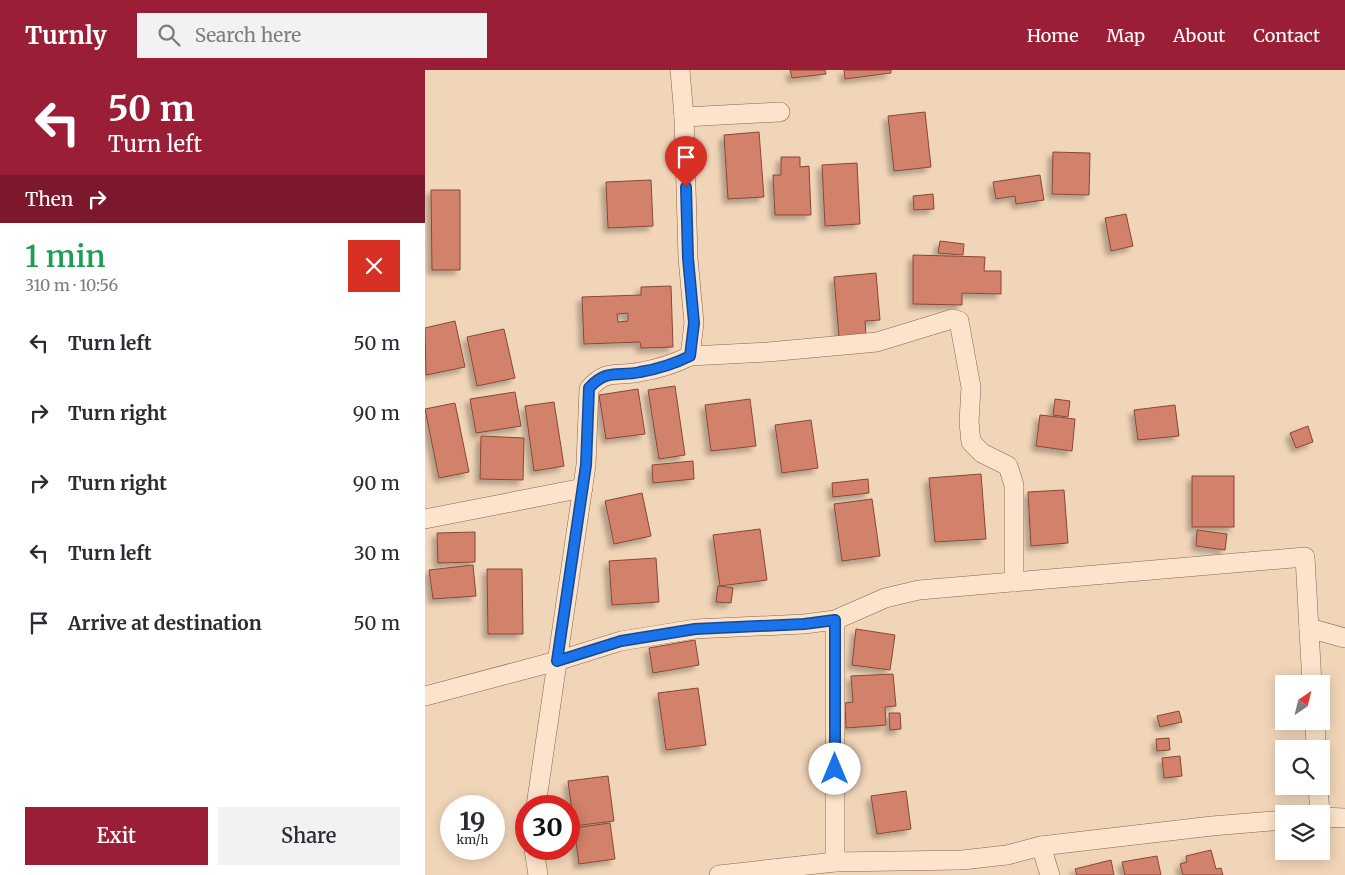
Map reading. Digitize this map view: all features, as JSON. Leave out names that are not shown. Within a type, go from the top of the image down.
[{"type":"street","points":[[680,70],[684,117],[688,258],[694,323],[690,356]]},
{"type":"street","points":[[684,117],[780,112]]},
{"type":"street","points":[[538,795],[586,465],[589,388],[597,380],[609,374],[638,373],[674,364],[690,356],[768,352],[877,342],[952,319],[959,321],[971,387],[969,422],[971,442],[982,453],[1008,466],[1014,485],[1014,582]]},
{"type":"street","points":[[425,519],[583,488]]},
{"type":"street","points":[[425,696],[557,661],[621,641],[695,629],[804,624],[835,620],[885,598],[919,590],[1305,557],[1312,675]]},
{"type":"street","points":[[835,620],[835,862]]},
{"type":"street","points":[[1309,628],[1345,638]]},
{"type":"street","points":[[1330,817],[1345,818]]},
{"type":"street","points":[[719,875],[835,862],[962,860],[1007,855],[1041,846],[1212,826],[1275,821]]},
{"type":"street","points":[[1041,846],[1050,875]]},
{"type":"street","points":[[536,860],[538,875]]},
{"type":"building","points":[[790,70],[825,70],[826,74],[792,78]]},
{"type":"building","points":[[844,70],[891,70],[891,73],[845,79]]},
{"type":"building","points":[[925,112],[931,167],[894,171],[888,116]]},
{"type":"building","points":[[759,132],[764,197],[728,199],[724,135]]},
{"type":"building","points":[[1053,152],[1090,153],[1089,195],[1052,194]]},
{"type":"building","points":[[781,157],[800,157],[800,167],[809,166],[811,215],[775,215],[773,175],[781,175]]},
{"type":"building","points":[[857,163],[860,224],[825,226],[822,165]]},
{"type":"building","points":[[1040,175],[1044,200],[1016,204],[1015,196],[996,199],[993,182]]},
{"type":"building","points":[[651,180],[653,226],[608,228],[606,182]]},
{"type":"building","points":[[431,190],[460,190],[460,270],[432,270]]},
{"type":"building","points":[[933,194],[934,209],[914,210],[913,196]]},
{"type":"building","points":[[1126,214],[1133,246],[1111,251],[1105,218]]},
{"type":"building","points":[[940,241],[964,244],[963,255],[938,253]]},
{"type":"building","points":[[913,255],[985,257],[984,271],[1001,271],[1001,294],[962,293],[962,305],[913,304]]},
{"type":"building","points":[[876,273],[880,320],[865,321],[866,335],[839,337],[834,277]]},
{"type":"building","points":[[671,286],[673,347],[641,348],[640,342],[584,344],[582,297],[641,295],[641,287]],"holes":[[[628,313],[628,321],[618,322],[617,314]]]},
{"type":"building","points":[[455,321],[465,367],[426,375],[425,328]]},
{"type":"building","points":[[504,329],[515,378],[477,386],[467,337]]},
{"type":"building","points":[[675,386],[685,455],[659,459],[648,390]]},
{"type":"building","points":[[638,389],[645,434],[606,439],[599,395]]},
{"type":"building","points":[[515,392],[521,426],[476,433],[470,399]]},
{"type":"building","points":[[750,399],[756,446],[711,451],[705,405]]},
{"type":"building","points":[[1055,399],[1070,401],[1068,417],[1053,415]]},
{"type":"building","points":[[554,402],[564,466],[534,471],[525,406]]},
{"type":"building","points":[[455,403],[469,472],[439,478],[425,409]]},
{"type":"building","points":[[1175,405],[1179,436],[1138,440],[1134,410]]},
{"type":"building","points":[[1040,415],[1075,419],[1072,451],[1036,446]]},
{"type":"building","points":[[811,420],[818,468],[782,473],[775,425]]},
{"type":"building","points":[[1308,426],[1313,442],[1296,448],[1290,433]]},
{"type":"building","points":[[481,436],[524,438],[523,480],[480,479]]},
{"type":"building","points":[[693,461],[694,479],[653,483],[652,465]]},
{"type":"building","points":[[981,474],[986,539],[935,542],[929,478]]},
{"type":"building","points":[[1192,476],[1234,476],[1234,527],[1192,527]]},
{"type":"building","points":[[868,479],[869,493],[833,497],[832,483]]},
{"type":"building","points":[[1064,490],[1068,543],[1031,546],[1028,492]]},
{"type":"building","points":[[642,493],[651,536],[614,544],[605,501]]},
{"type":"building","points":[[872,499],[880,556],[842,561],[834,504]]},
{"type":"building","points":[[760,529],[767,580],[720,586],[713,535]]},
{"type":"building","points":[[1197,530],[1227,534],[1225,550],[1196,546]]},
{"type":"building","points":[[475,532],[475,562],[438,563],[437,533]]},
{"type":"building","points":[[656,558],[659,602],[612,605],[609,561]]},
{"type":"building","points":[[473,565],[476,596],[433,599],[429,570]]},
{"type":"building","points":[[487,569],[522,569],[523,634],[488,634]]},
{"type":"building","points":[[718,586],[733,588],[731,603],[716,602]]},
{"type":"building","points":[[856,629],[895,635],[890,670],[852,665]]},
{"type":"building","points":[[695,640],[699,665],[653,673],[649,648]]},
{"type":"building","points":[[893,674],[896,706],[885,707],[886,725],[846,728],[845,703],[853,702],[851,676]]},
{"type":"building","points":[[698,688],[706,745],[666,750],[658,693]]},
{"type":"building","points":[[1179,711],[1182,722],[1160,727],[1157,716]]},
{"type":"building","points":[[889,713],[900,713],[901,729],[890,730]]},
{"type":"building","points":[[1169,738],[1170,750],[1157,751],[1156,739]]},
{"type":"building","points":[[1180,756],[1182,776],[1164,778],[1162,758]]},
{"type":"building","points":[[608,776],[614,821],[580,825],[580,795],[570,795],[568,781]]},
{"type":"building","points":[[906,791],[911,829],[877,834],[871,796]]},
{"type":"building","points":[[610,823],[615,859],[579,864],[580,827]]},
{"type":"building","points":[[1211,850],[1216,869],[1221,868],[1223,875],[1183,875],[1180,864],[1187,862],[1186,856]]},
{"type":"building","points":[[1157,856],[1161,875],[1125,875],[1122,862]]},
{"type":"building","points":[[1111,860],[1114,875],[1077,875],[1075,869]]},
{"type":"route","points":[[686,187],[688,258],[694,323],[690,356],[674,364],[638,373],[609,374],[597,380],[589,388],[586,465],[557,661],[621,641],[695,629],[804,624],[835,620],[835,769]]}]
